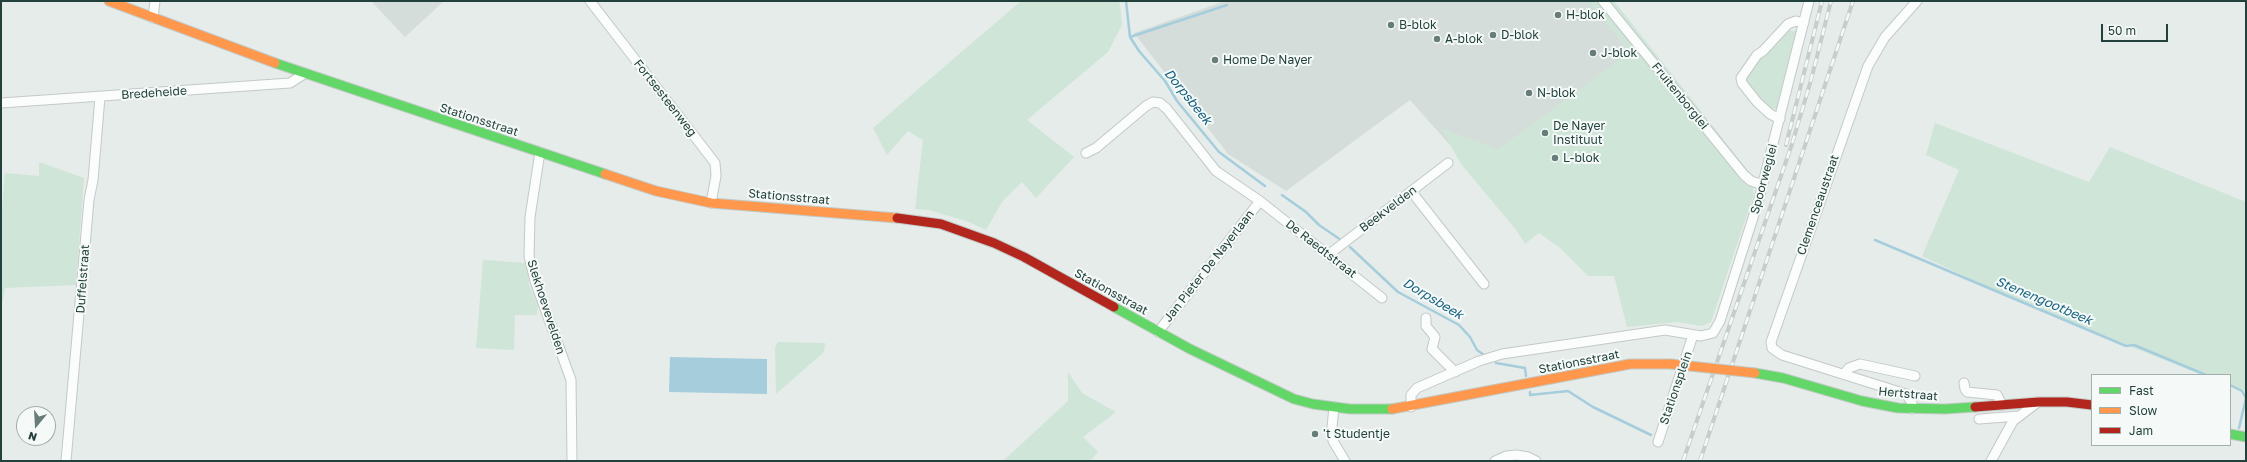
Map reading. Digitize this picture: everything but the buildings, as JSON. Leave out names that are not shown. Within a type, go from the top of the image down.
[{"type":"street","name":"Stationsstraat","points":[[109,1],[304,74],[656,191],[711,203],[910,219],[941,224],[994,243],[1018,254],[1158,332],[1294,399],[1334,408],[1381,410],[1411,407],[1630,364],[1671,364],[1755,373]]},
{"type":"street","points":[[153,18],[155,1]]},
{"type":"street","name":"Fortsesteenweg","points":[[590,1],[715,163],[716,176],[711,203]]},
{"type":"street","name":"Fruitenborglei","points":[[1603,1],[1744,175],[1751,181],[1763,185]]},
{"type":"street","name":"Spoorweglei","points":[[1693,335],[1707,336],[1717,328],[1763,185],[1809,1]]},
{"type":"street","name":"Clemenceaustraat","points":[[1912,409],[1912,403],[1906,394],[1782,355],[1772,348],[1771,342],[1868,66],[1885,37],[1917,1]]},
{"type":"street","points":[[1780,119],[1770,114],[1757,102],[1742,83],[1741,78],[1757,55],[1763,51],[1788,24],[1796,21],[1804,23]]},
{"type":"street","name":"Bredeheide","points":[[1,103],[290,83],[304,74]]},
{"type":"street","name":"Duffelstraat","points":[[66,461],[81,308],[81,279],[87,216],[93,180],[100,97]]},
{"type":"street","name":"De Raedtstraat","points":[[1086,153],[1096,148],[1146,106],[1153,102],[1160,103],[1167,109],[1216,171],[1260,201],[1382,298]]},
{"type":"street","name":"Slekhoevevelden","points":[[540,152],[530,216],[529,256],[535,281],[571,380],[572,461]]},
{"type":"street","name":"Beekvelden","points":[[1328,255],[1448,163]]},
{"type":"street","points":[[1411,192],[1484,284]]},
{"type":"street","name":"Jan Pieter De Nayerlaan","points":[[1158,332],[1260,201]]},
{"type":"street","points":[[1426,318],[1426,326],[1435,337],[1432,349],[1455,372]]},
{"type":"street","name":"Stationsstraat","points":[[1411,407],[1412,392],[1478,361],[1502,354],[1665,330],[1693,335]]},
{"type":"street","name":"Stationsplein","points":[[1658,442],[1693,335]]},
{"type":"street","points":[[1844,374],[1849,368],[1860,364],[1915,376]]},
{"type":"street","name":"Hertstraat","points":[[1755,373],[1881,405],[1912,409],[1945,409],[2039,402],[2067,402],[2091,405]]},
{"type":"street","points":[[1964,383],[1967,392],[1997,395],[2002,405]]},
{"type":"street","points":[[1991,461],[2007,430],[2019,416],[2039,402]]},
{"type":"street","points":[[1334,408],[1332,427],[1334,441],[1345,461]]},
{"type":"street","points":[[1979,419],[2019,416]]},
{"type":"street","points":[[2231,434],[2246,437]]},
{"type":"street","points":[[1495,461],[1506,456],[1517,455],[1528,457],[1536,461]]},
{"type":"shaded area","points":[[371,1],[444,1],[405,37]]},
{"type":"shaded area","name":"De Nayer Instituut","points":[[1225,1],[1590,1],[1630,52],[1529,234],[1410,100],[1286,191],[1228,154],[1134,33]]},
{"type":"green space","points":[[1021,1],[1118,1],[1120,4],[1122,25],[1108,52],[1027,120],[1074,157],[1036,198],[1022,182],[1002,202],[986,230],[969,222],[929,210],[915,209],[923,140],[908,131],[887,155],[873,128]]},
{"type":"green space","points":[[1588,1],[1614,1],[1750,173],[1754,194],[1711,322],[1702,326],[1677,322],[1627,327],[1614,276],[1588,276],[1560,248],[1539,233],[1525,244],[1517,231],[1461,164],[1441,128],[1498,149],[1630,52]]},
{"type":"green space","points":[[1799,28],[1777,109],[1770,109],[1747,83],[1746,78],[1760,57],[1765,55],[1778,37],[1787,30],[1794,31]]},
{"type":"green space","points":[[1935,123],[2089,182],[2110,147],[2246,202],[2246,391],[2231,386],[2231,374],[2199,374],[2019,302],[1922,256],[1959,170],[1926,155]]},
{"type":"green space","points":[[39,162],[84,178],[76,285],[5,288],[1,310],[1,222],[5,173],[39,176]]},
{"type":"green space","points":[[483,260],[527,263],[529,285],[538,305],[537,315],[515,315],[514,350],[476,348]]},
{"type":"green space","points":[[778,342],[825,343],[824,352],[776,394],[775,347]]},
{"type":"green space","points":[[1068,372],[1082,393],[1116,412],[1083,437],[1098,452],[1090,461],[1003,461],[1068,401]]},
{"type":"water","points":[[670,357],[767,359],[767,394],[669,392]]},
{"type":"waterway","name":"Dorpsbeek","points":[[1126,1],[1130,37],[1139,51],[1165,81],[1177,101],[1219,152],[1265,186]]},
{"type":"waterway","points":[[1130,37],[1227,5]]},
{"type":"waterway","name":"Dorpsbeek","points":[[1282,195],[1306,212],[1319,225],[1341,240]]},
{"type":"waterway","name":"Stenengootbeek","points":[[1875,240],[2126,346],[2134,345],[2204,374]]},
{"type":"waterway","name":"Dorpsbeek","points":[[1350,247],[1398,292],[1459,325],[1470,337],[1477,350],[1484,355]]},
{"type":"waterway","name":"Dorpsbeek","points":[[1496,363],[1525,368],[1526,376]]},
{"type":"waterway","name":"Stenengootbeek","points":[[2231,386],[2242,391],[2246,398],[2239,428]]},
{"type":"waterway","name":"Dorpsbeek","points":[[1530,392],[1530,395],[1568,391],[1593,407],[1651,435]]},
{"type":"railway","points":[[1786,145],[1822,1]]},
{"type":"railway","points":[[1683,461],[1792,144],[1811,80],[1831,1]]},
{"type":"railway","points":[[1700,461],[1853,1]]},
{"type":"traffic: fast","points":[[275,63],[605,174]]},
{"type":"traffic: fast","points":[[1114,307],[1190,349],[1294,399],[1313,404],[1350,409],[1392,409]]},
{"type":"traffic: fast","points":[[1755,373],[1783,378],[1862,401],[1898,408],[1945,409],[1975,407]]},
{"type":"traffic: fast","points":[[2231,434],[2246,437]]},
{"type":"traffic: slow","points":[[109,1],[275,63]]},
{"type":"traffic: slow","points":[[605,174],[656,191],[711,203],[897,218]]},
{"type":"traffic: slow","points":[[1392,409],[1630,364],[1671,364]]},
{"type":"traffic: slow","points":[[1671,364],[1755,373]]},
{"type":"traffic: jam","points":[[897,218],[941,224],[994,243],[1024,257],[1114,307]]},
{"type":"traffic: jam","points":[[1975,407],[2039,402],[2067,402],[2091,405]]},
{"type":"place","name":"H-blok","points":[[1558,15]]},
{"type":"place","name":"B-blok","points":[[1391,25]]},
{"type":"place","name":"D-blok","points":[[1493,35]]},
{"type":"place","name":"A-blok","points":[[1437,39]]},
{"type":"place","name":"J-blok","points":[[1593,53]]},
{"type":"place","name":"Home De Nayer","points":[[1215,60]]},
{"type":"place","name":"N-blok","points":[[1529,93]]},
{"type":"place","name":"De Nayer Instituut","points":[[1545,133]]},
{"type":"place","name":"L-blok","points":[[1555,158]]},
{"type":"place","name":"'t Studentje","points":[[1315,434]]}]
